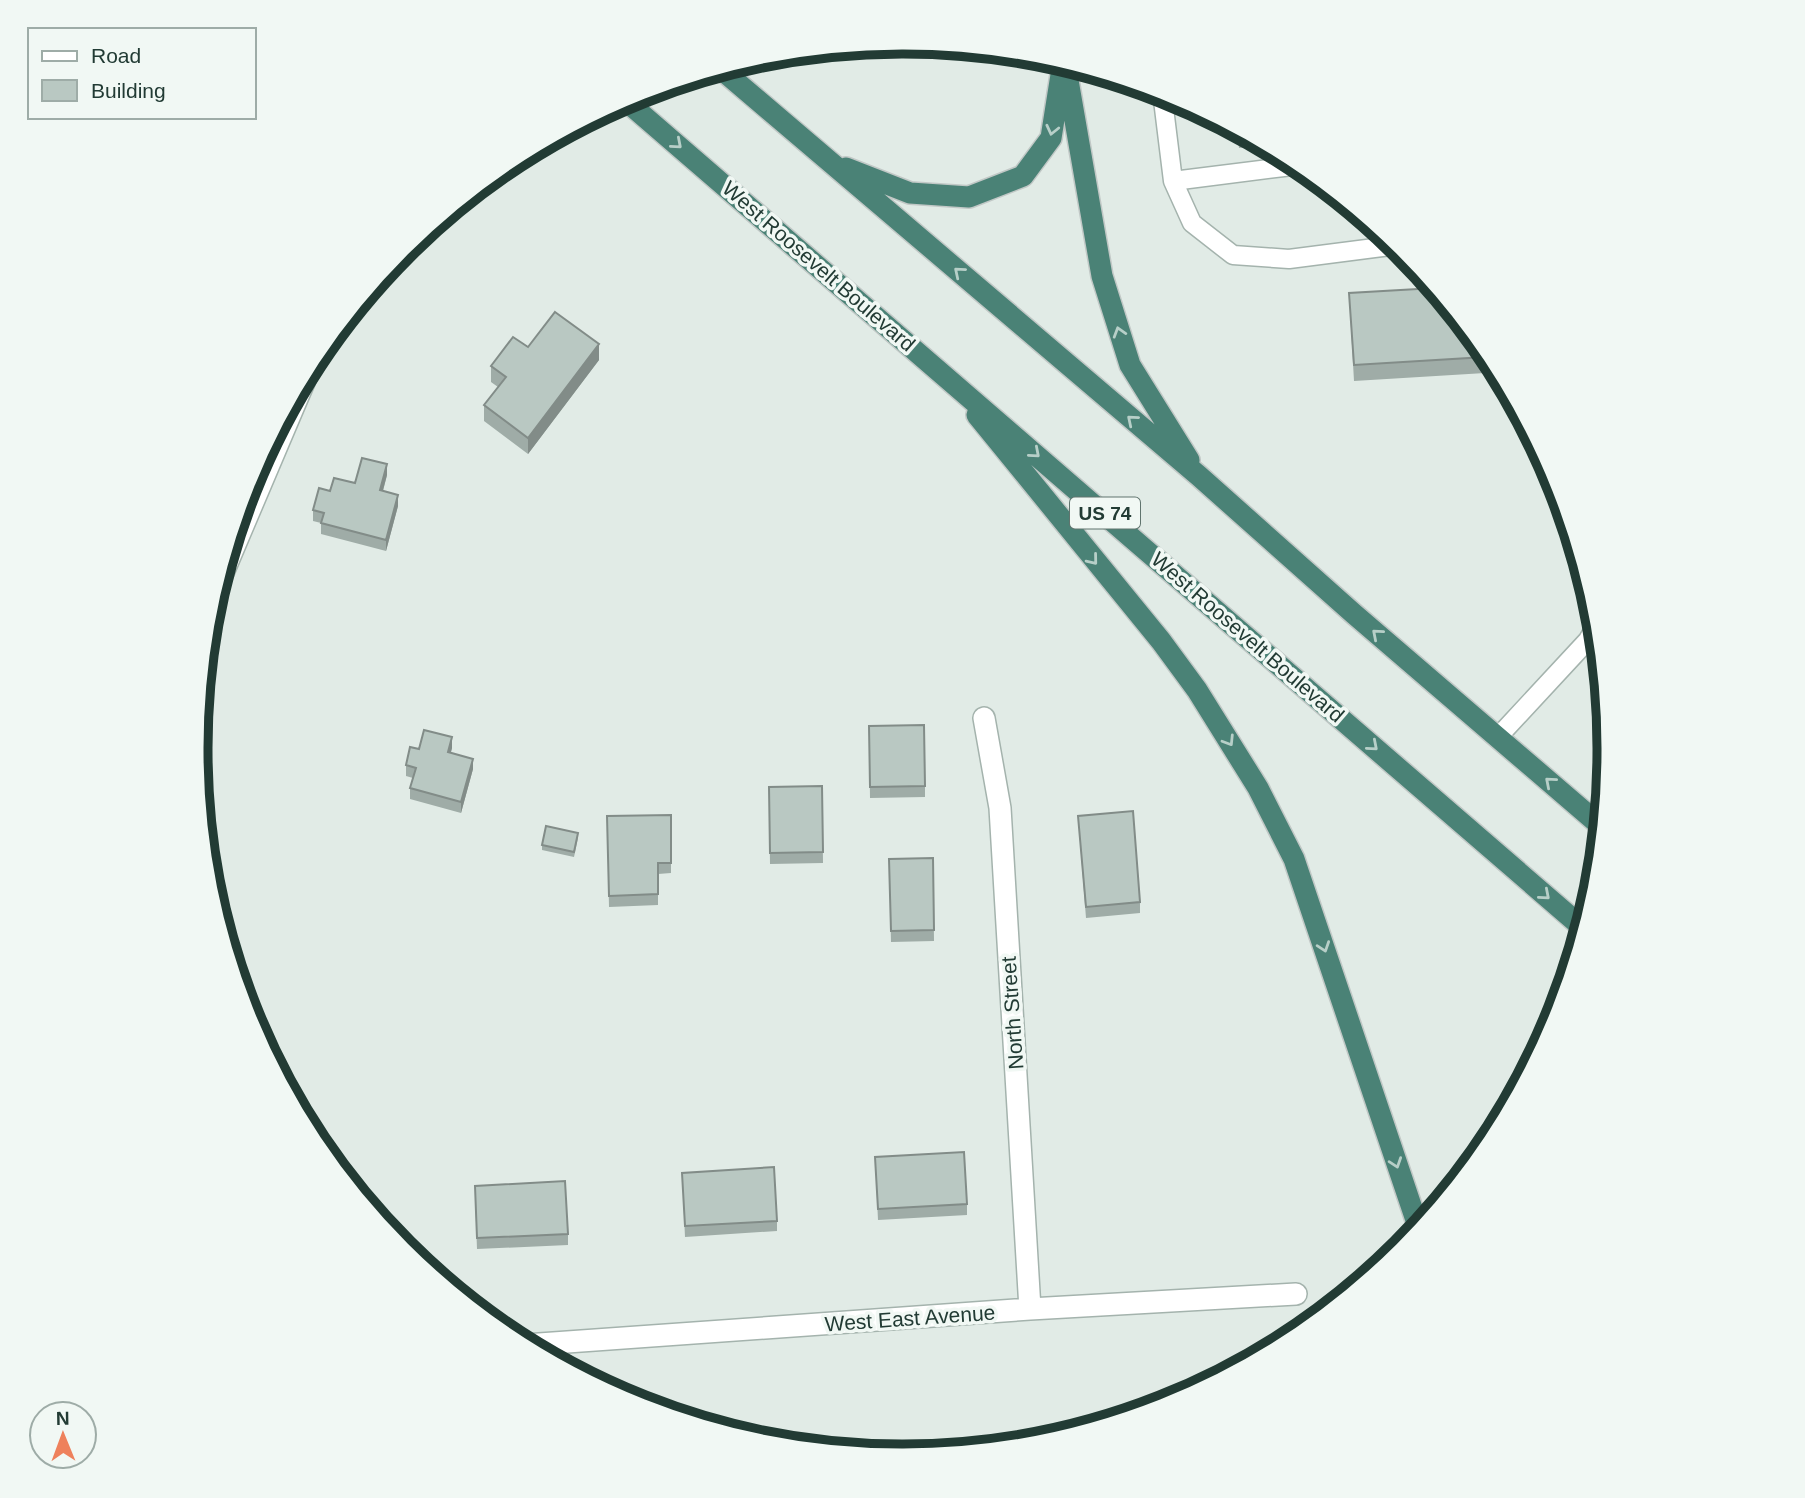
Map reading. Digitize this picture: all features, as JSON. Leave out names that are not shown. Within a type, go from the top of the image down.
[{"type":"highway","points":[[830,162],[910,193],[969,197],[1023,176],[1051,138],[1062,73]]},
{"type":"highway","points":[[1066,74],[1102,276],[1130,365],[1199,476]]},
{"type":"highway","points":[[730,76],[1199,476],[1593,819]]},
{"type":"highway","name":"West Roosevelt Boulevard","points":[[634,108],[1576,921]]},
{"type":"highway","points":[[942,373],[1161,641],[1197,690],[1258,788],[1294,859],[1415,1218]]},
{"type":"street","name":"North Street","points":[[984,718],[1000,808],[1030,1309]]},
{"type":"street","name":"West East Avenue","points":[[543,1344],[1030,1309],[1296,1294]]},
{"type":"lane","points":[[1164,105],[1173,181],[1192,223],[1233,255],[1289,259],[1382,247]]},
{"type":"lane","points":[[1173,181],[1282,167]]},
{"type":"lane","points":[[1498,737],[1590,649]]},
{"type":"building","points":[[1423,289],[1476,358],[1354,365],[1349,293]]},
{"type":"building","points":[[555,312],[599,344],[528,438],[484,405],[506,377],[491,366],[513,337],[528,347]]},
{"type":"building","points":[[362,458],[387,464],[380,490],[398,495],[386,540],[321,523],[324,513],[313,510],[319,488],[330,491],[334,478],[355,483]]},
{"type":"building","points":[[924,725],[925,786],[870,787],[869,726]]},
{"type":"building","points":[[424,730],[452,737],[448,752],[473,759],[461,802],[410,788],[416,768],[406,765],[410,747],[419,749]]},
{"type":"building","points":[[822,786],[823,852],[770,853],[769,787]]},
{"type":"building","points":[[1133,811],[1140,902],[1086,907],[1078,816]]},
{"type":"building","points":[[671,815],[671,863],[658,863],[658,894],[609,896],[607,816]]},
{"type":"building","points":[[546,826],[578,833],[574,852],[542,845]]},
{"type":"building","points":[[933,858],[934,930],[891,931],[889,859]]},
{"type":"building","points":[[964,1152],[967,1204],[878,1209],[875,1157]]},
{"type":"building","points":[[774,1167],[777,1221],[685,1226],[682,1173]]},
{"type":"building","points":[[565,1181],[568,1234],[477,1238],[475,1186]]}]
